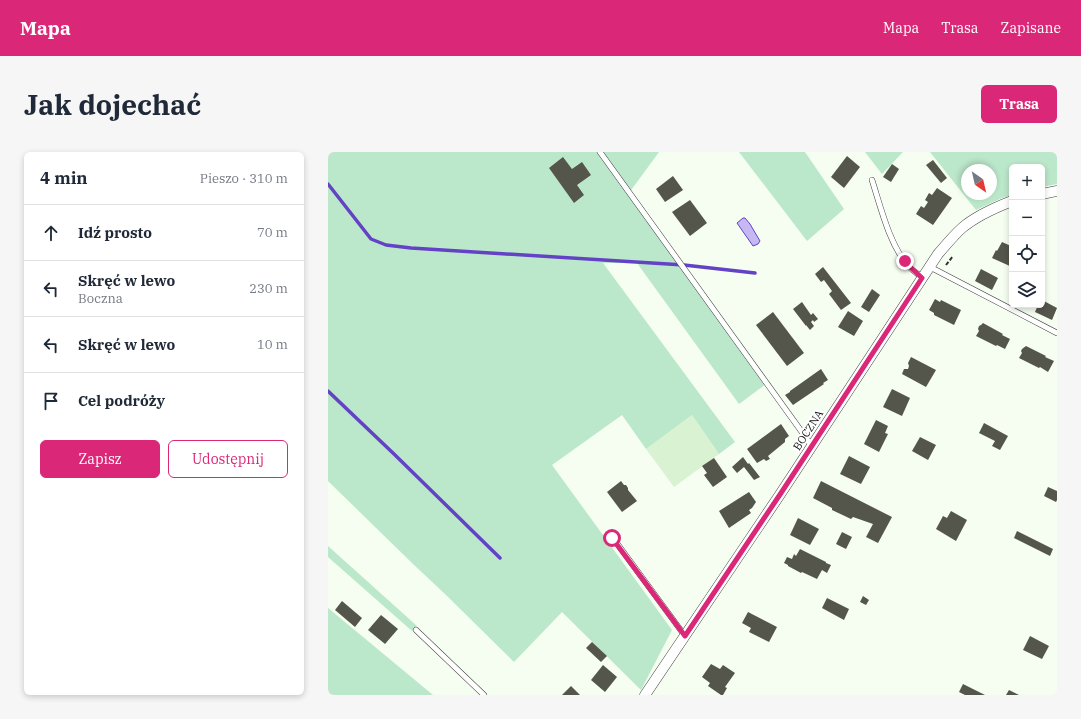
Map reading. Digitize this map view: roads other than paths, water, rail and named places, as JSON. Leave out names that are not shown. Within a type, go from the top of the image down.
[{"type":"street","points":[[1045,193],[1057,191]]},
{"type":"street","name":"BOCZNA","points":[[645,695],[812,446],[938,254],[961,229],[970,222],[998,206],[1009,202]]},
{"type":"lane","points":[[600,152],[812,446]]},
{"type":"lane","points":[[872,180],[889,231],[900,254],[909,266],[922,278]]},
{"type":"lane","points":[[930,267],[1057,333]]},
{"type":"lane","points":[[612,538],[685,636]]},
{"type":"lane","points":[[416,630],[484,695]]},
{"type":"waterway","points":[[328,184],[371,239],[386,245],[411,248],[684,265],[755,273]]},
{"type":"waterway","points":[[328,391],[500,558]]}]
